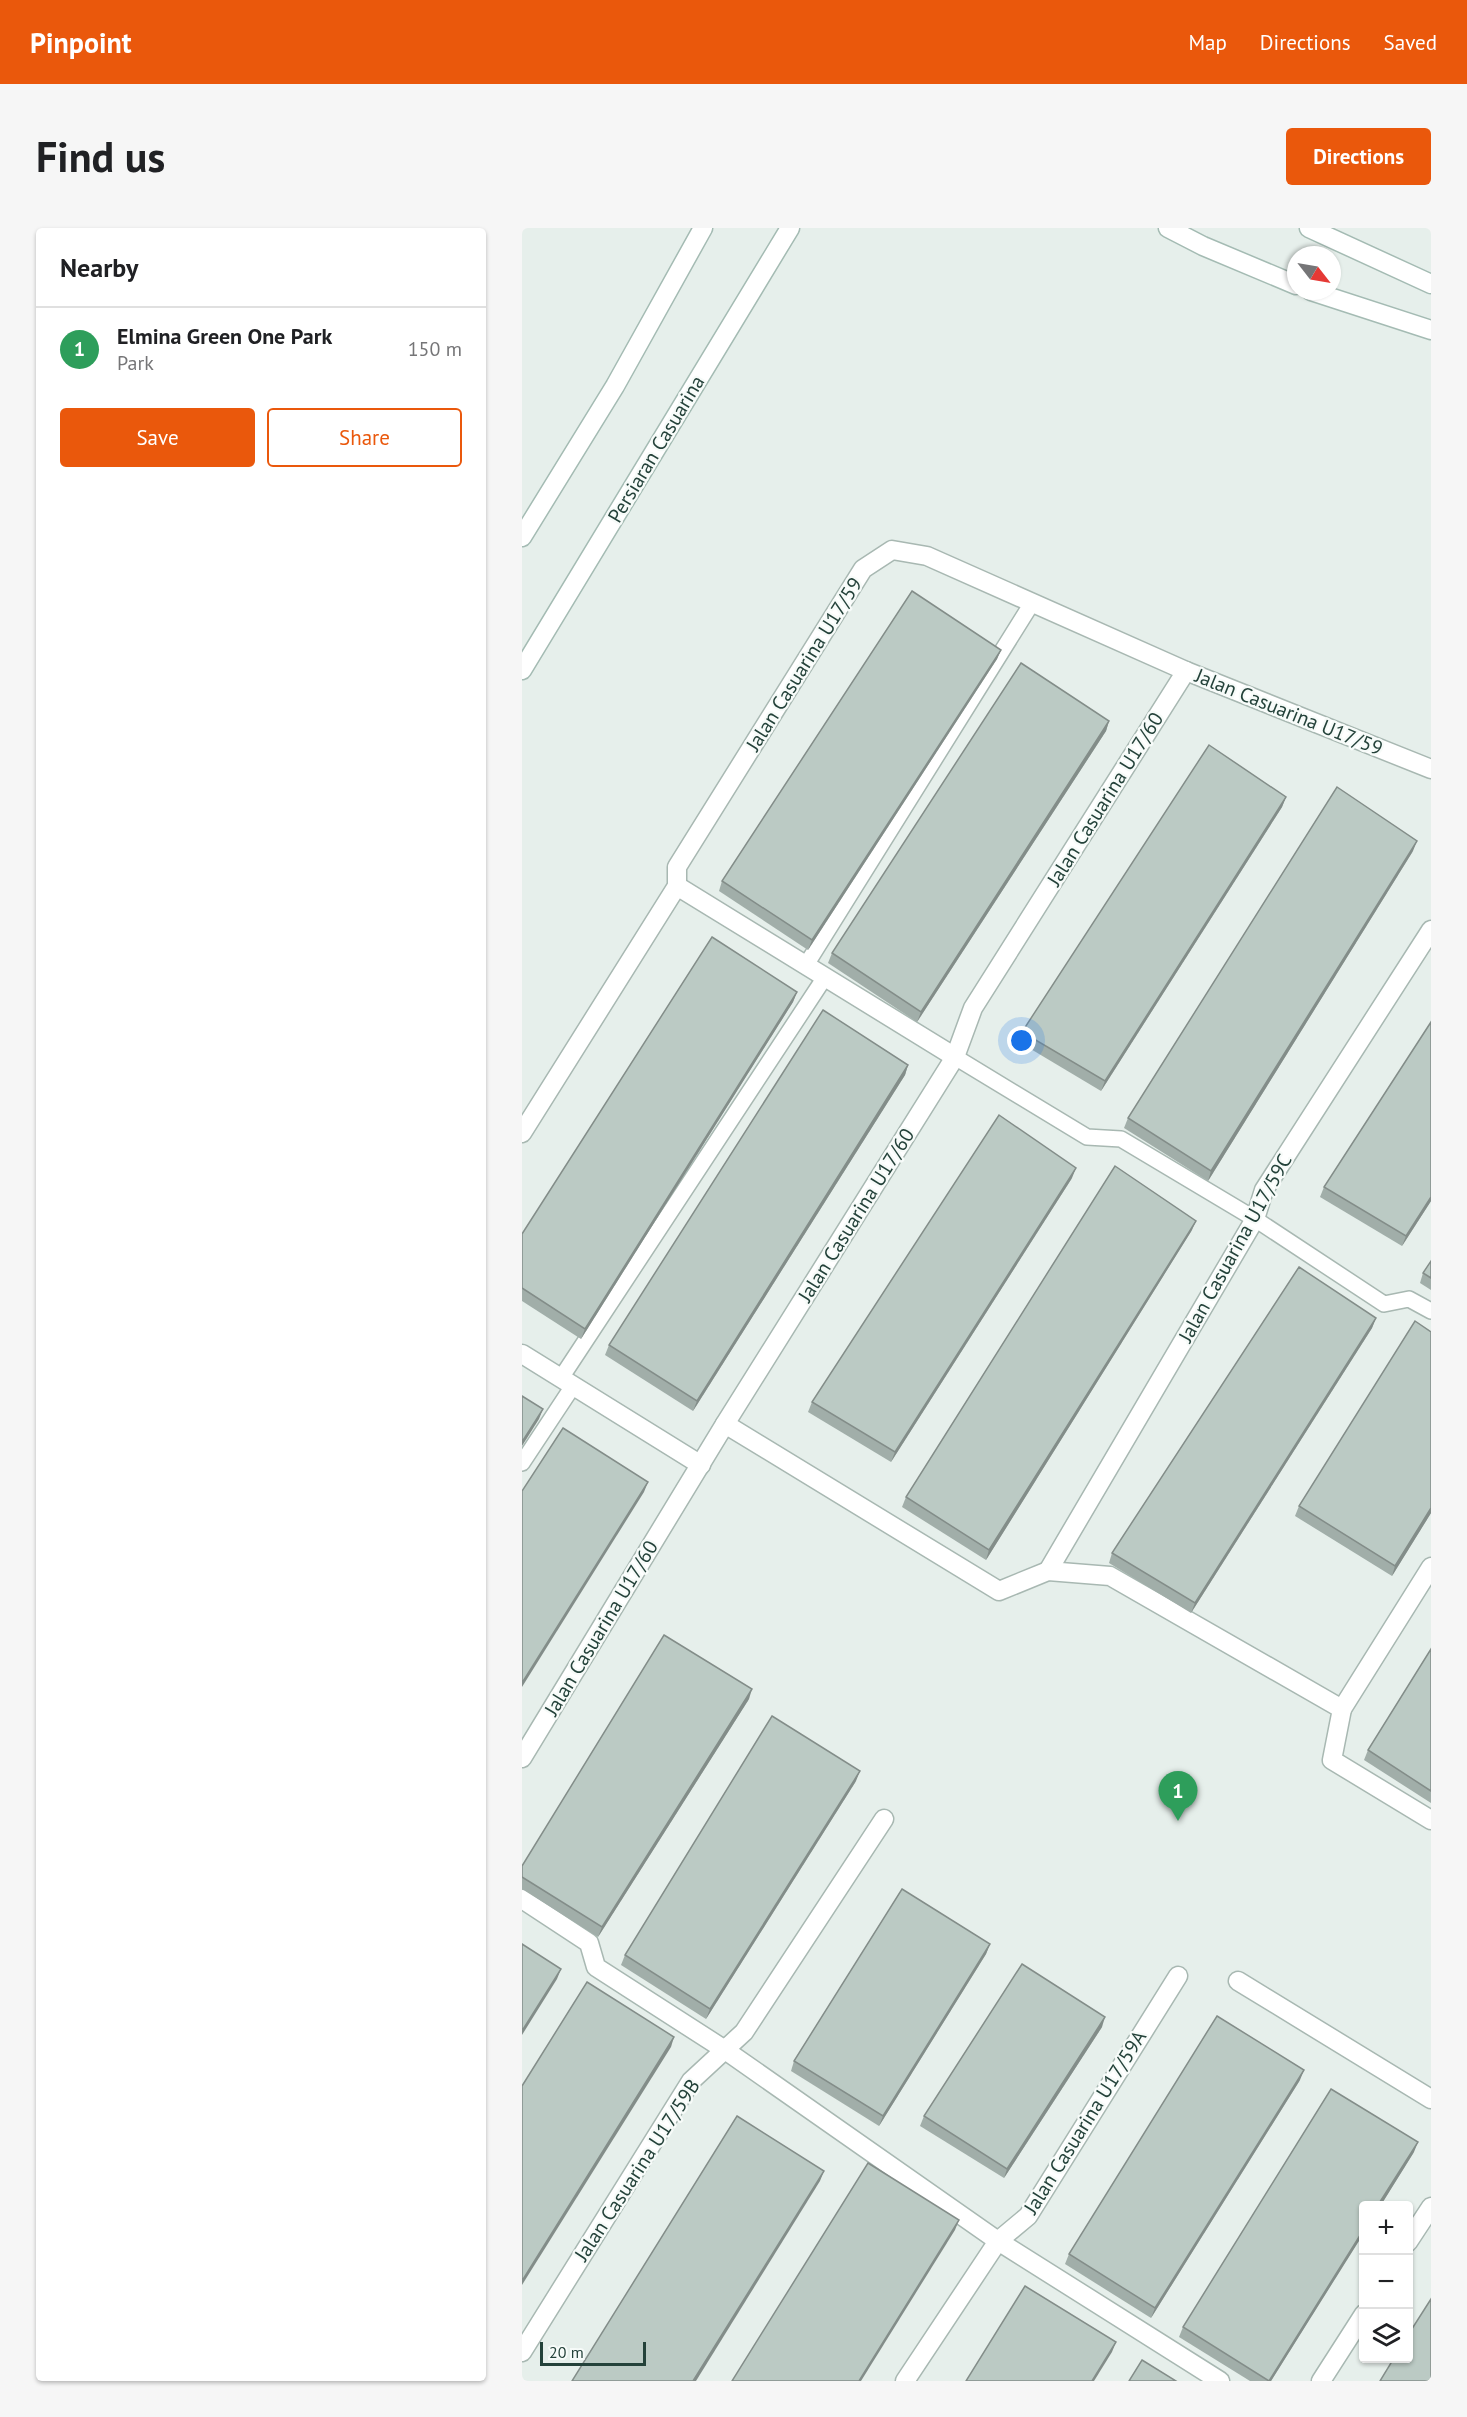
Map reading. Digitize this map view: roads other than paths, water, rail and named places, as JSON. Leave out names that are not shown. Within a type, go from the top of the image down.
[{"type":"street","points":[[522,537],[615,386],[704,228]]},
{"type":"street","name":"Persiaran Casuarina","points":[[522,670],[790,228]]},
{"type":"street","points":[[1168,228],[1203,246],[1287,281]]},
{"type":"street","points":[[1309,228],[1431,284]]},
{"type":"street","points":[[1339,300],[1431,330]]},
{"type":"street","name":"Jalan Casuarina U17/59","points":[[522,1133],[676,886],[678,867],[863,569],[892,550],[927,556],[1186,670],[1431,769]]},
{"type":"street","name":"Jalan Casuarina U17/60","points":[[522,1758],[725,1424],[955,1057],[973,1008],[1186,670]]},
{"type":"street","points":[[676,886],[955,1057]]},
{"type":"street","name":"Jalan Casuarina U17/59C","points":[[1048,1571],[1255,1220],[1264,1190],[1431,930]]},
{"type":"street","points":[[522,1354],[700,1465]]},
{"type":"street","points":[[725,1424],[999,1591],[1048,1571],[1110,1576],[1342,1709]]},
{"type":"street","points":[[1431,1567],[1342,1709],[1332,1760],[1431,1820]]},
{"type":"street","name":"Jalan Casuarina U17/59B","points":[[522,2352],[691,2081],[744,2032],[884,1819]]},
{"type":"street","points":[[522,1899],[590,1943],[596,1967],[725,2050],[998,2241],[1220,2381]]},
{"type":"street","name":"Jalan Casuarina U17/59A","points":[[905,2381],[998,2241],[1028,2216],[1178,1976]]},
{"type":"street","points":[[1238,1981],[1431,2099]]},
{"type":"street","points":[[1413,2234],[1431,2206]]},
{"type":"street","points":[[1321,2381],[1359,2322]]},
{"type":"lane","points":[[806,965],[1032,603]]},
{"type":"lane","points":[[522,1463],[567,1382],[825,977]]},
{"type":"lane","points":[[955,1057],[1087,1137],[1121,1139],[1255,1220],[1384,1304],[1409,1299],[1431,1311]]},
{"type":"place","name":"Elmina Green One Park","points":[[1178,1821]]}]
